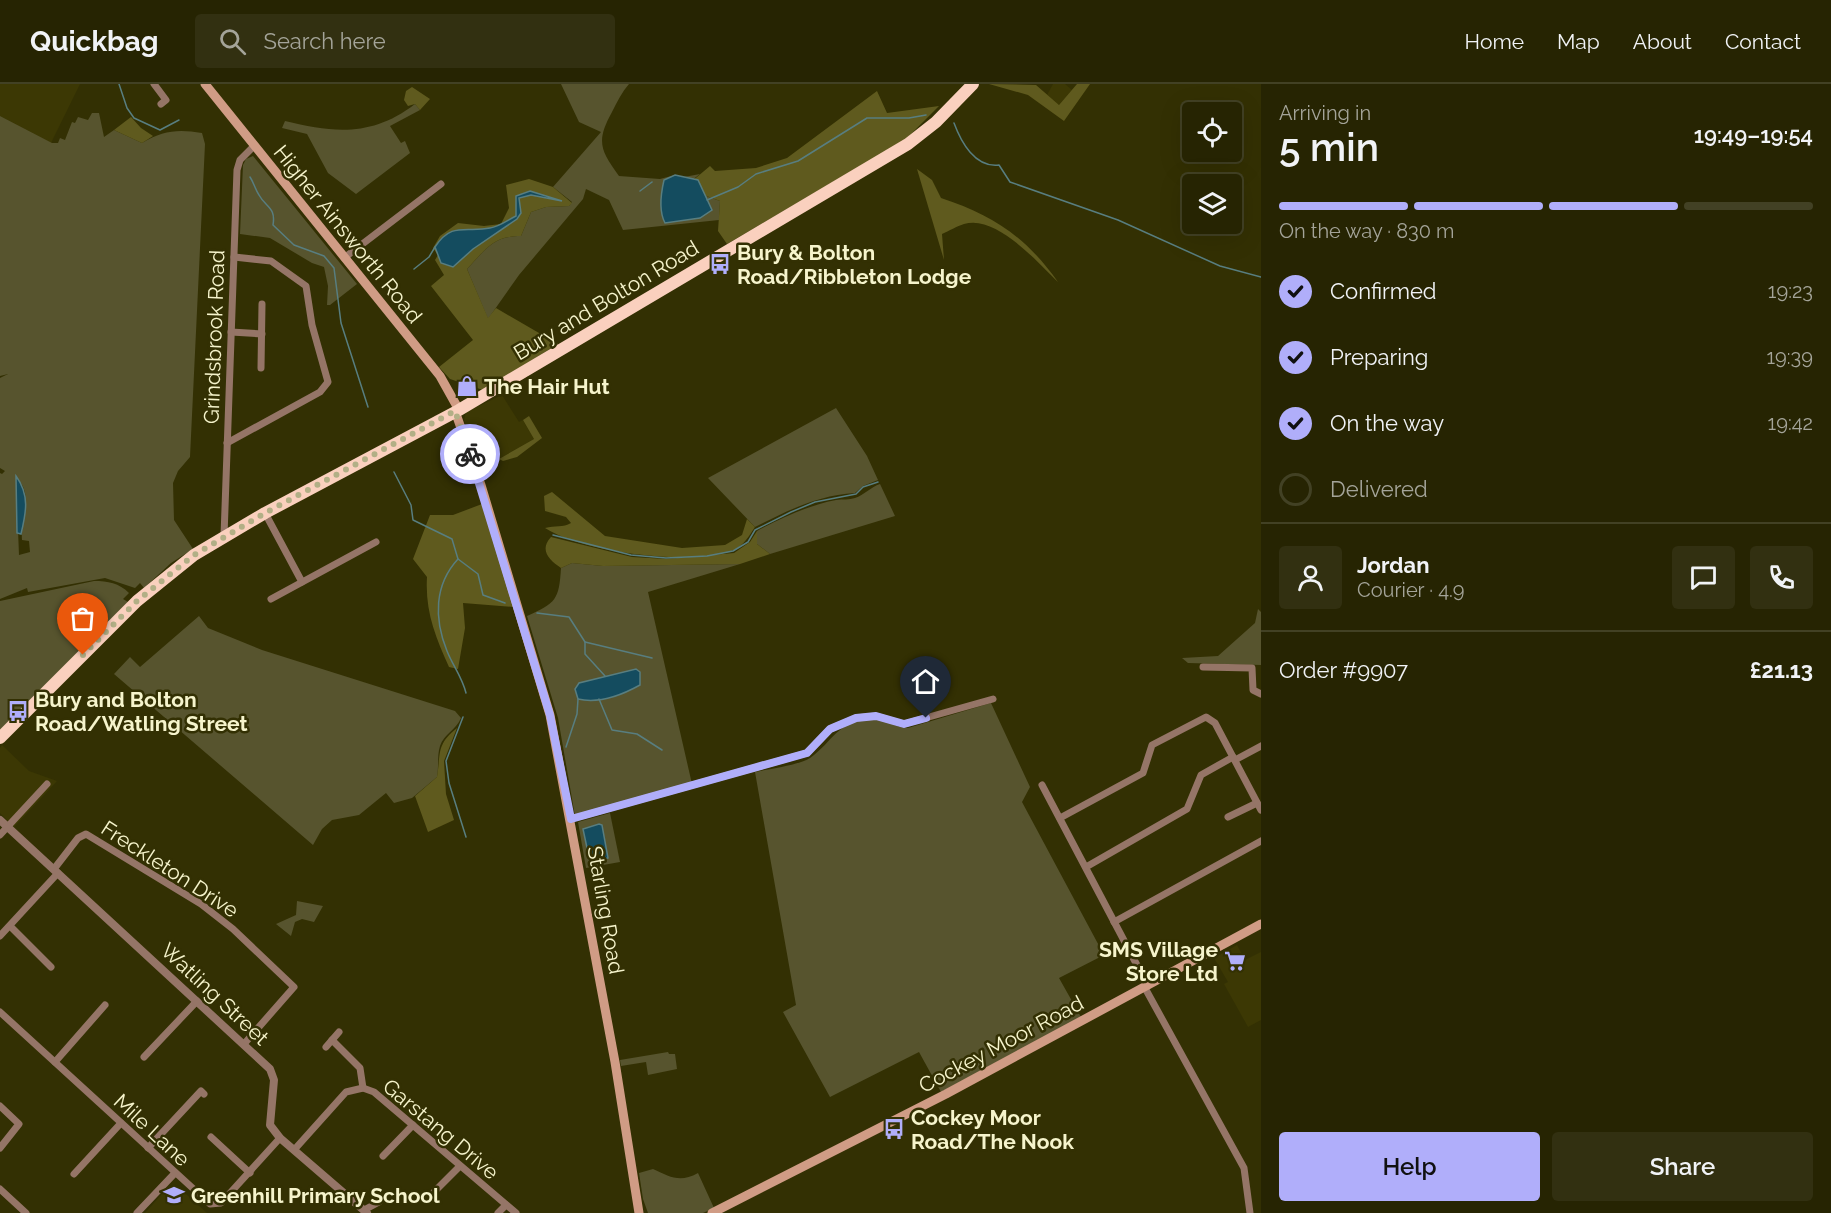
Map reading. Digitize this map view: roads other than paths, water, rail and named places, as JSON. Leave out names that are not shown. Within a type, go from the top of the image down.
[{"type":"highway","name":"Bury and Bolton Road","points":[[0,738],[137,601],[181,564],[265,513],[457,410],[908,144],[936,122],[973,84]]},
{"type":"main road","name":"Higher Ainsworth Road","points":[[205,84],[440,376],[457,410]]},
{"type":"main road","name":"Starling Road","points":[[457,410],[550,715],[571,819],[639,1213]]},
{"type":"main road","name":"Cockey Moor Road","points":[[712,1213],[1147,987],[1261,924]]},
{"type":"street","points":[[154,84],[166,100],[162,104]]},
{"type":"street","name":"Grindsbrook Road","points":[[224,536],[238,164],[254,146]]},
{"type":"street","points":[[344,258],[441,184]]},
{"type":"street","points":[[227,443],[321,392],[328,382],[312,325],[306,286],[271,261],[234,257]]},
{"type":"street","points":[[261,368],[262,303]]},
{"type":"street","points":[[231,332],[262,334]]},
{"type":"street","points":[[265,513],[302,582]]},
{"type":"street","points":[[272,599],[376,542]]},
{"type":"street","points":[[1203,667],[1252,668],[1253,690],[1261,694]]},
{"type":"street","points":[[571,819],[807,753],[830,729],[856,718],[876,716],[904,724],[993,699]]},
{"type":"street","points":[[1060,818],[1143,773],[1152,745],[1201,718],[1215,723],[1259,806],[1228,817]]},
{"type":"street","points":[[1086,867],[1187,809],[1200,775],[1261,746]]},
{"type":"street","points":[[0,835],[47,784]]},
{"type":"street","points":[[1042,785],[1244,1168],[1250,1213]]},
{"type":"street","name":"Watling Street","points":[[0,819],[270,1069],[274,1080],[270,1125],[280,1138]]},
{"type":"street","name":"Freckleton Drive","points":[[56,871],[78,838],[87,834],[201,904],[233,929],[294,987],[244,1044]]},
{"type":"street","points":[[1114,922],[1261,841]]},
{"type":"street","points":[[0,936],[56,871]]},
{"type":"street","points":[[10,926],[51,967]]},
{"type":"street","points":[[144,1057],[197,1001]]},
{"type":"street","points":[[55,1062],[105,1005]]},
{"type":"street","name":"Mile Lane","points":[[0,1012],[174,1174],[210,1204],[221,1203],[280,1138]]},
{"type":"street","points":[[326,1047],[339,1032]]},
{"type":"street","points":[[332,1040],[360,1068],[363,1088]]},
{"type":"street","name":"Garstang Drive","points":[[294,1150],[346,1092],[363,1088],[375,1092],[459,1167],[516,1213]]},
{"type":"street","points":[[148,1148],[201,1091],[204,1094]]},
{"type":"street","points":[[0,1106],[19,1124],[0,1148]]},
{"type":"street","points":[[74,1174],[121,1123]]},
{"type":"street","points":[[383,1156],[412,1125]]},
{"type":"street","points":[[211,1137],[250,1173]]},
{"type":"street","points":[[280,1138],[366,1212],[379,1202]]},
{"type":"street","points":[[434,1192],[459,1167]]},
{"type":"street","points":[[137,1213],[174,1174]]},
{"type":"street","points":[[0,1189],[26,1213]]},
{"type":"street","points":[[498,1213],[506,1205]]},
{"type":"water","points":[[675,175],[698,180],[712,210],[700,218],[665,223],[661,207],[664,180]]},
{"type":"water","points":[[530,191],[562,201],[531,195],[519,198],[521,213],[517,219],[473,249],[453,267],[441,263],[435,247],[447,234],[460,230],[493,227],[503,223],[516,216],[516,196]]},
{"type":"water","points":[[16,476],[25,497],[21,534],[17,533]]},
{"type":"water","points":[[636,669],[640,672],[640,685],[633,689],[602,699],[578,699],[575,689],[579,683]]},
{"type":"water","points":[[602,825],[608,858],[590,862],[583,829]]},
{"type":"waterway","points":[[119,84],[127,108],[134,118],[160,130],[179,120]]},
{"type":"waterway","points":[[707,200],[738,187],[756,174],[798,161],[867,118],[909,118],[926,115]]},
{"type":"waterway","points":[[954,123],[970,152],[983,162],[999,165],[1010,182],[1118,220],[1220,266],[1261,277]]},
{"type":"waterway","points":[[250,177],[258,193],[272,211],[273,225],[294,245],[324,256],[334,268],[341,323],[368,407]]},
{"type":"waterway","points":[[640,191],[652,182]]},
{"type":"waterway","points":[[414,269],[429,257],[435,247]]},
{"type":"waterway","points":[[394,472],[411,505],[413,520],[452,539],[458,559],[478,574],[483,595],[505,603]]},
{"type":"waterway","points":[[553,535],[631,555],[666,558],[707,556],[733,551],[748,542],[755,530],[791,512],[815,502],[856,494],[863,487],[878,482]]},
{"type":"waterway","points":[[458,559],[444,580],[438,615],[447,651],[466,693]]},
{"type":"waterway","points":[[537,613],[569,617],[585,642],[652,658]]},
{"type":"waterway","points":[[585,642],[585,654],[605,676]]},
{"type":"waterway","points":[[566,747],[577,714],[578,699]]},
{"type":"waterway","points":[[599,699],[612,730],[637,734],[662,750]]},
{"type":"waterway","points":[[463,717],[446,761],[449,783],[466,837]]},
{"type":"place","name":"Bury & Bolton Road/Ribbleton Lodge","points":[[720,264]]},
{"type":"place","name":"The Hair Hut","points":[[467,386]]},
{"type":"place","name":"Bury and Bolton Road/Watling Street","points":[[18,711]]},
{"type":"place","name":"SMS Village Store Ltd","points":[[1235,961]]},
{"type":"place","name":"Cockey Moor Road/The Nook","points":[[894,1129]]},
{"type":"place","name":"Greenhill Primary School","points":[[174,1195]]}]
